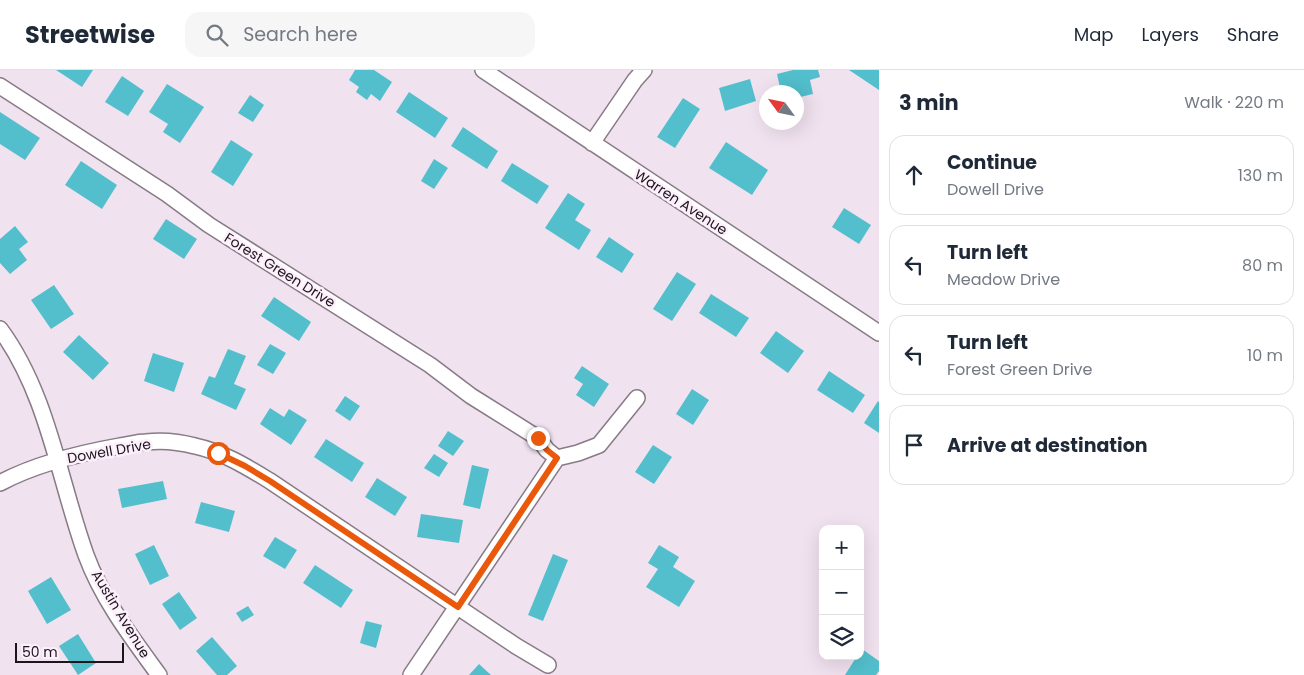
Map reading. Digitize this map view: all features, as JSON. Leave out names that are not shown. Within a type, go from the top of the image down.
[{"type":"street","name":"Warren Avenue","points":[[484,70],[879,333]]},
{"type":"street","points":[[592,143],[635,80],[644,70]]},
{"type":"street","name":"Forest Green Drive","points":[[0,86],[167,194],[209,225],[430,365],[471,396],[538,438],[547,450],[557,458]]},
{"type":"street","name":"Austin Avenue","points":[[0,328],[20,361],[32,387],[58,460],[68,501],[87,557],[105,594],[159,675]]},
{"type":"street","points":[[411,675],[557,458],[599,445],[637,398]]},
{"type":"street","name":"Dowell Drive","points":[[0,483],[8,478],[58,460],[103,449],[146,442],[176,442],[218,453],[270,481],[548,665]]},
{"type":"building","points":[[56,70],[93,70],[82,87]]},
{"type":"building","points":[[355,70],[374,70],[392,82],[380,101],[371,94],[367,100],[356,92],[359,87],[349,80]]},
{"type":"building","points":[[793,70],[818,70],[820,77],[810,80],[813,94],[804,96],[804,85],[779,85],[777,74]]},
{"type":"building","points":[[849,70],[879,70],[879,90]]},
{"type":"building","points":[[122,76],[144,91],[128,116],[105,102]]},
{"type":"building","points":[[750,79],[756,101],[725,111],[719,88]]},
{"type":"building","points":[[167,84],[204,107],[180,143],[163,132],[168,124],[149,112]]},
{"type":"building","points":[[409,92],[448,118],[435,138],[396,112]]},
{"type":"building","points":[[250,95],[264,105],[253,122],[238,113]]},
{"type":"building","points":[[683,98],[700,109],[675,148],[657,137]]},
{"type":"building","points":[[0,112],[40,138],[25,160],[0,144]]},
{"type":"building","points":[[463,127],[498,151],[487,169],[451,146]]},
{"type":"building","points":[[231,140],[253,154],[233,186],[211,172]]},
{"type":"building","points":[[726,142],[768,170],[752,195],[709,168]]},
{"type":"building","points":[[434,159],[448,168],[434,189],[421,181]]},
{"type":"building","points":[[81,161],[117,185],[102,209],[65,185]]},
{"type":"building","points":[[512,163],[549,186],[537,204],[501,181]]},
{"type":"building","points":[[568,193],[585,204],[575,220],[591,230],[579,250],[545,228]]},
{"type":"building","points":[[844,208],[871,225],[859,244],[832,227]]},
{"type":"building","points":[[166,219],[197,239],[184,259],[153,239]]},
{"type":"building","points":[[15,226],[28,242],[19,249],[27,260],[10,274],[0,263],[0,239]]},
{"type":"building","points":[[609,237],[634,254],[622,273],[596,257]]},
{"type":"building","points":[[677,272],[696,284],[672,321],[653,309]]},
{"type":"building","points":[[54,285],[74,314],[51,329],[31,300]]},
{"type":"building","points":[[711,294],[749,318],[736,337],[699,313]]},
{"type":"building","points":[[274,297],[311,322],[299,341],[261,316]]},
{"type":"building","points":[[776,331],[804,351],[788,373],[760,353]]},
{"type":"building","points":[[79,335],[109,363],[93,380],[63,352]]},
{"type":"building","points":[[270,344],[286,353],[273,374],[257,365]]},
{"type":"building","points":[[228,349],[246,356],[234,384],[246,389],[236,410],[201,394],[209,376],[215,378]]},
{"type":"building","points":[[153,353],[184,363],[174,392],[144,381]]},
{"type":"building","points":[[582,366],[609,384],[594,407],[576,395],[583,384],[574,378]]},
{"type":"building","points":[[829,371],[865,395],[853,413],[817,390]]},
{"type":"building","points":[[692,389],[709,400],[693,425],[676,414]]},
{"type":"building","points":[[345,396],[360,406],[350,421],[335,411]]},
{"type":"building","points":[[879,402],[879,433],[864,423]]},
{"type":"building","points":[[270,408],[284,417],[289,409],[307,420],[291,445],[260,424]]},
{"type":"building","points":[[448,431],[464,441],[453,456],[438,446]]},
{"type":"building","points":[[326,439],[364,463],[352,482],[314,457]]},
{"type":"building","points":[[653,445],[672,457],[654,484],[635,472]]},
{"type":"building","points":[[434,454],[448,463],[439,477],[424,468]]},
{"type":"building","points":[[472,465],[489,469],[480,509],[463,505]]},
{"type":"building","points":[[377,478],[407,497],[395,516],[365,497]]},
{"type":"building","points":[[163,481],[167,499],[122,508],[118,489]]},
{"type":"building","points":[[201,502],[235,511],[229,532],[195,523]]},
{"type":"building","points":[[421,514],[463,520],[459,543],[417,537]]},
{"type":"building","points":[[275,537],[297,550],[285,569],[263,556]]},
{"type":"building","points":[[154,545],[169,576],[150,585],[135,554]]},
{"type":"building","points":[[659,545],[679,557],[673,567],[695,581],[679,607],[646,587],[658,569],[648,563]]},
{"type":"building","points":[[553,554],[568,560],[543,621],[528,615]]},
{"type":"building","points":[[315,565],[353,590],[341,608],[303,583]]},
{"type":"building","points":[[51,577],[71,610],[47,624],[28,591]]},
{"type":"building","points":[[179,592],[197,618],[180,630],[162,604]]},
{"type":"building","points":[[248,606],[254,615],[242,622],[236,613]]},
{"type":"building","points":[[366,621],[382,625],[376,648],[360,643]]},
{"type":"building","points":[[78,634],[96,663],[78,675],[59,646]]},
{"type":"building","points":[[212,637],[237,666],[227,675],[217,675],[196,651]]},
{"type":"building","points":[[864,650],[879,661],[879,671],[876,675],[845,675],[854,660],[864,660]]},
{"type":"building","points":[[479,664],[491,675],[469,675]]},
{"type":"route","points":[[218,453],[270,481],[458,607],[557,458],[547,450],[538,438]]}]
